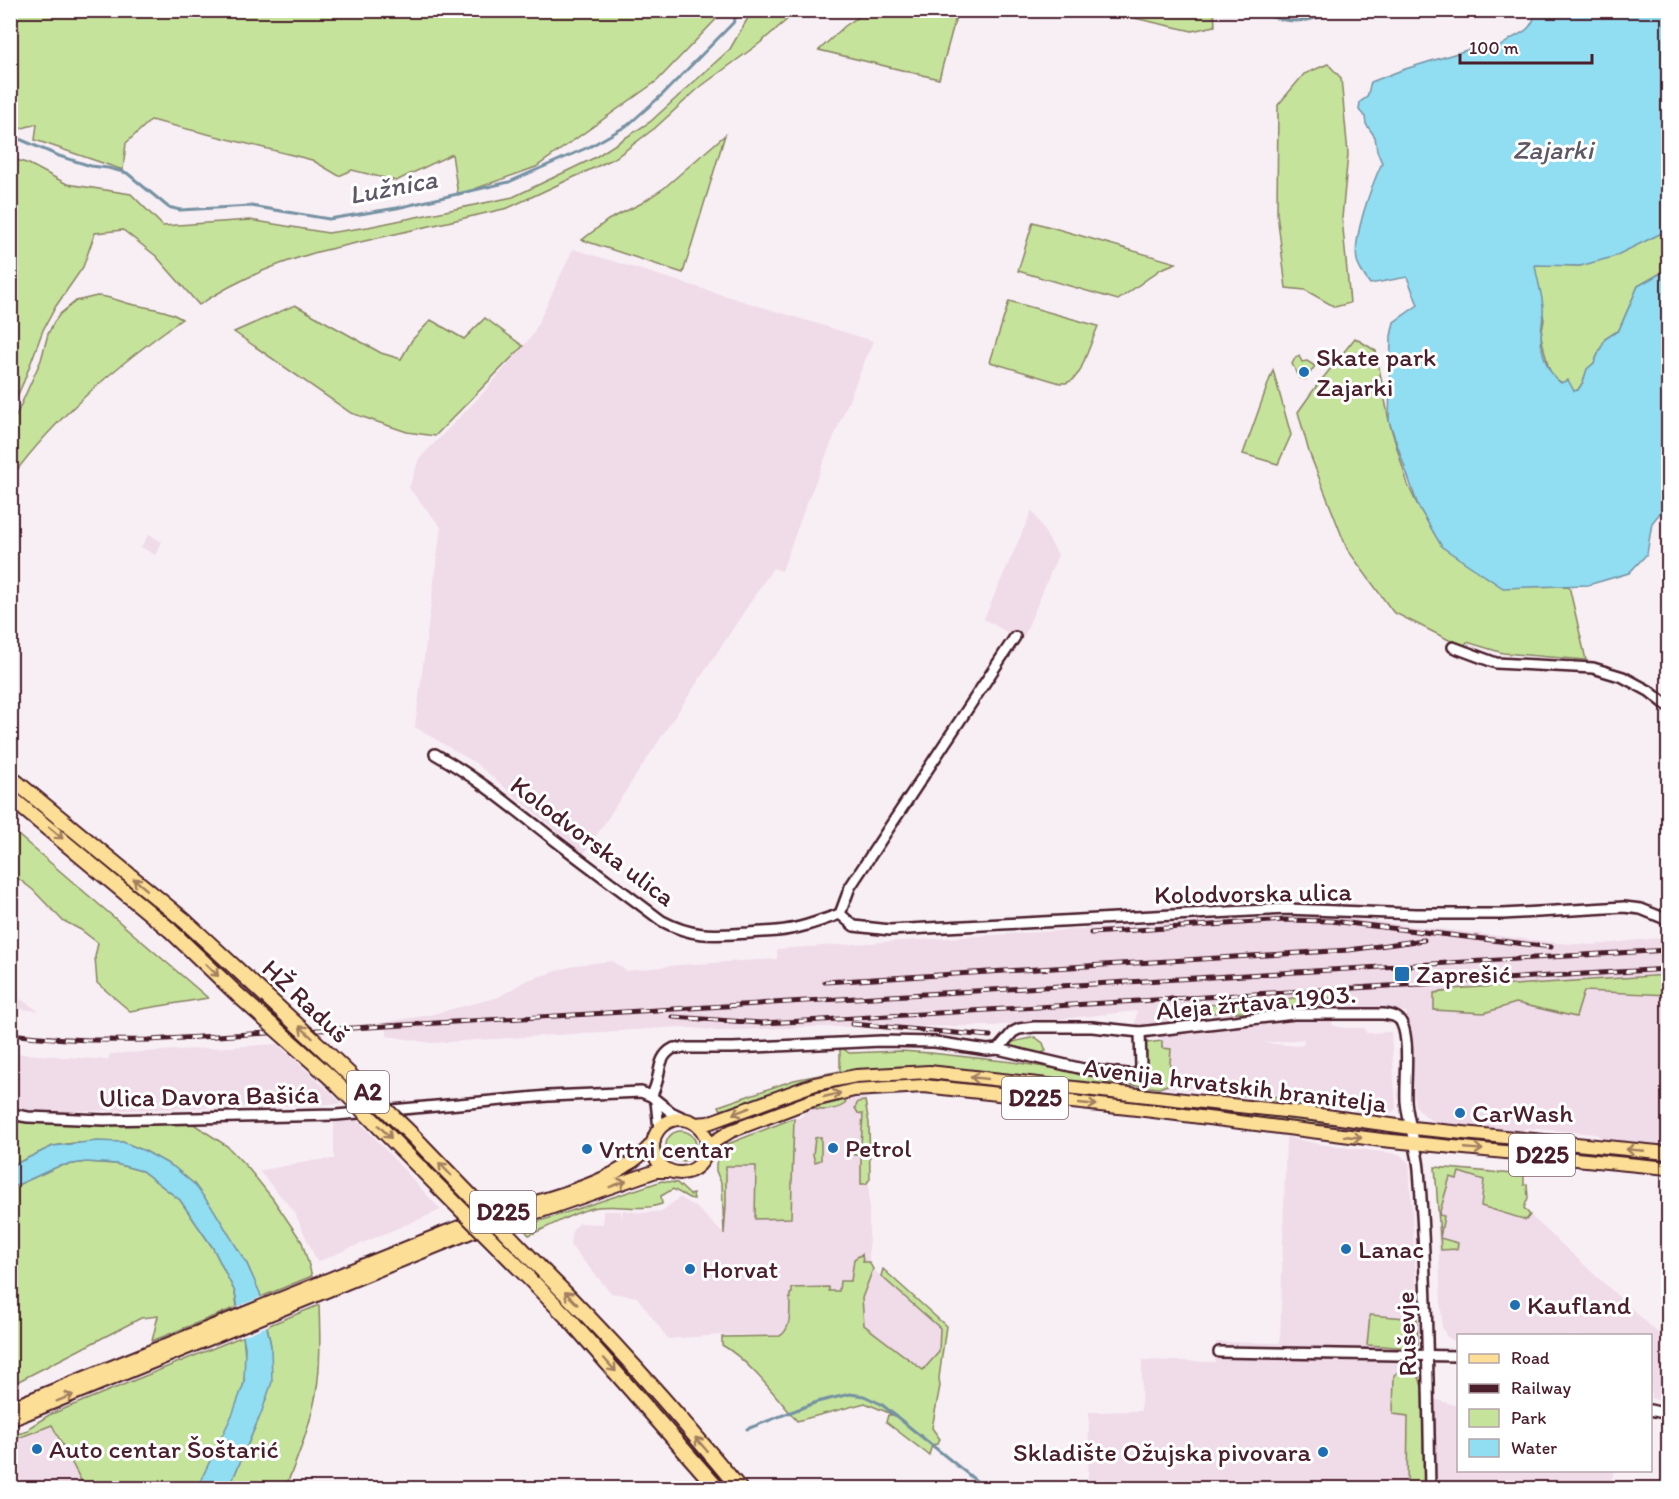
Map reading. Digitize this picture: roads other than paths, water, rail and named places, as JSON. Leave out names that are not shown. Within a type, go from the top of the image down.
[{"type":"highway","name":"HŽ Raduš","points":[[10,777],[185,921],[404,1127],[579,1307],[643,1376],[739,1488]]},
{"type":"highway","name":"HŽ Raduš","points":[[10,796],[170,930],[238,995],[331,1078],[568,1318],[717,1488]]},
{"type":"main road","name":"Avenija hrvatskih branitelja","points":[[692,1122],[708,1123],[815,1084],[856,1076],[929,1072],[1312,1114],[1412,1128],[1668,1153]]},
{"type":"main road","name":"Avenija hrvatskih branitelja","points":[[707,1152],[715,1141],[731,1131],[810,1101],[854,1090],[914,1086],[942,1087],[1137,1109],[1295,1130],[1668,1168]]},
{"type":"main road","name":"D225","points":[[10,1420],[157,1355],[346,1278],[473,1222],[583,1186],[642,1156],[656,1135],[672,1120],[692,1122]]},
{"type":"main road","points":[[692,1122],[706,1136],[707,1152]]},
{"type":"main road","points":[[656,1135],[653,1148],[658,1162],[669,1171]]},
{"type":"main road","name":"D225","points":[[346,1278],[488,1226],[568,1202],[656,1171],[682,1173],[695,1169],[707,1152]]},
{"type":"main road","name":"D225","points":[[10,1408],[157,1355]]},
{"type":"street","points":[[840,914],[850,887],[1015,637]]},
{"type":"street","points":[[1453,647],[1496,663],[1593,668],[1623,677],[1668,706]]},
{"type":"street","name":"Kolodvorska ulica","points":[[435,754],[459,767],[500,796],[662,921],[680,930],[723,936],[805,926],[840,914],[854,926],[890,930],[1286,909],[1416,914],[1503,914],[1624,907],[1641,909],[1668,920]]},
{"type":"street","name":"Aleja žrtava 1903.","points":[[998,1049],[1013,1032],[1019,1029],[1053,1026],[1140,1032],[1294,1014],[1395,1016],[1402,1024],[1404,1032],[1406,1103],[1416,1143]]},
{"type":"street","points":[[656,1135],[654,1098],[662,1058],[666,1052],[674,1048],[733,1048],[881,1041],[935,1042],[987,1050],[998,1049],[1083,1070],[1136,1074],[1141,1068],[1140,1032]]},
{"type":"street","name":"Ulica Davora Bašića","points":[[10,1114],[28,1117],[104,1120],[336,1115],[548,1096],[641,1092],[654,1098],[671,1112],[692,1122]]},
{"type":"street","name":"Ruševje","points":[[1416,1143],[1424,1256],[1431,1488]]},
{"type":"street","points":[[1219,1352],[1457,1356]]},
{"type":"street","points":[[1652,1410],[1668,1414]]},
{"type":"water","name":"Zajarki","points":[[1541,11],[1668,11],[1668,230],[1613,257],[1580,266],[1535,265],[1542,296],[1541,336],[1544,356],[1556,379],[1561,383],[1568,380],[1574,391],[1578,390],[1583,382],[1587,369],[1594,363],[1605,339],[1619,330],[1638,286],[1668,269],[1668,503],[1652,523],[1647,554],[1629,573],[1588,585],[1503,588],[1442,547],[1418,506],[1389,421],[1391,336],[1394,322],[1418,305],[1407,277],[1370,284],[1358,264],[1356,254],[1359,228],[1382,163],[1375,137],[1359,110],[1360,102],[1367,97],[1371,82],[1480,46],[1481,52],[1495,49],[1527,29],[1535,15]]},
{"type":"water","points":[[97,1141],[123,1142],[145,1151],[174,1167],[194,1184],[214,1210],[247,1264],[260,1293],[271,1346],[272,1382],[229,1488],[197,1488],[233,1413],[244,1383],[245,1347],[235,1292],[213,1248],[180,1200],[142,1171],[116,1164],[86,1162],[59,1166],[11,1188],[11,1166],[53,1146]]},
{"type":"waterway","name":"Lužnica","points":[[10,135],[59,156],[91,166],[127,173],[168,207],[180,210],[251,206],[329,219],[397,208],[509,182],[591,146],[628,125],[663,94],[733,23],[739,10]]},
{"type":"waterway","name":"Lužnica","points":[[1255,10],[1289,21],[1308,20],[1341,10]]},
{"type":"waterway","points":[[747,1429],[817,1402],[850,1394],[864,1396],[881,1404],[985,1488]]},
{"type":"railway","points":[[1091,933],[1285,920],[1331,921],[1551,947]]},
{"type":"railway","points":[[825,982],[1349,950],[1424,940]]},
{"type":"railway","points":[[10,1034],[80,1040],[149,1040],[1668,950]]},
{"type":"railway","points":[[673,1017],[761,1023],[805,1021],[1668,969]]},
{"type":"railway","points":[[852,1024],[990,1036]]},
{"type":"place","name":"Skate park Zajarki","points":[[1304,372]]},
{"type":"place","name":"Zaprešić","points":[[1402,974]]},
{"type":"place","name":"CarWash","points":[[1460,1113]]},
{"type":"place","name":"Petrol","points":[[833,1148]]},
{"type":"place","name":"Vrtni centar","points":[[587,1149]]},
{"type":"place","name":"Lanac","points":[[1346,1249]]},
{"type":"place","name":"Horvat","points":[[690,1269]]},
{"type":"place","name":"Kaufland","points":[[1515,1305]]},
{"type":"place","name":"Auto centar Šoštarić","points":[[37,1449]]},
{"type":"place","name":"Skladište Ožujska pivovara","points":[[1323,1452]]}]
